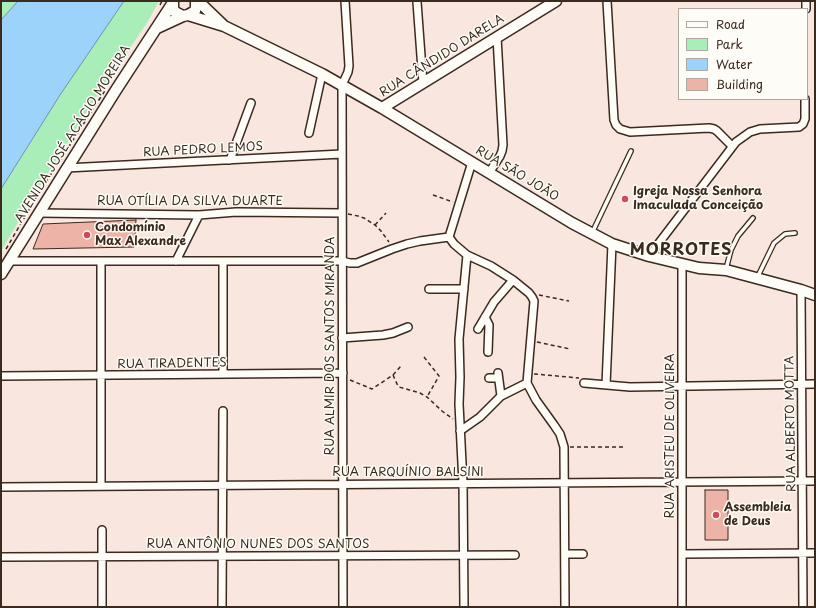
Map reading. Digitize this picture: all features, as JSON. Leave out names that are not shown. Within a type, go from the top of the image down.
[{"type":"main road","points":[[155,29],[194,11],[197,1]]},
{"type":"main road","name":"RUA SÃO JOÃO","points":[[197,1],[224,26]]},
{"type":"main road","name":"RUA CÂNDIDO DARELA","points":[[382,108],[556,1]]},
{"type":"main road","points":[[172,2],[174,11],[177,14],[186,16]]},
{"type":"main road","name":"AVENIDA JOSÉ ACÁCIO MOREIRA","points":[[1,274],[66,168],[172,2]]},
{"type":"main road","name":"RUA SÃO JOÃO","points":[[186,16],[224,26],[322,74],[382,108],[592,234],[612,244],[649,256],[699,268],[726,270],[815,294]]},
{"type":"street","points":[[342,85],[349,66],[345,1]]},
{"type":"street","points":[[607,1],[614,120],[616,125],[620,129],[630,132],[709,128],[717,131],[732,146]]},
{"type":"street","points":[[417,2],[422,83]]},
{"type":"street","points":[[489,173],[500,156],[503,145],[497,37]]},
{"type":"street","points":[[309,133],[322,74]]},
{"type":"street","name":"RUA ALMIR DOS SANTOS MIRANDA","points":[[342,85],[343,607]]},
{"type":"street","points":[[649,256],[732,146],[750,132],[760,129],[799,127],[803,124],[805,119],[805,100]]},
{"type":"street","points":[[230,160],[251,103]]},
{"type":"street","name":"RUA PEDRO LEMOS","points":[[66,168],[342,154]]},
{"type":"street","points":[[449,237],[472,162]]},
{"type":"street","name":"RUA OTÍLIA DA SILVA DUARTE","points":[[38,213],[199,215],[236,212],[342,214]]},
{"type":"street","points":[[176,261],[199,215]]},
{"type":"street","points":[[9,261],[342,261],[350,263],[367,259],[392,249],[420,241],[449,237]]},
{"type":"street","points":[[449,237],[454,244],[467,255],[491,266],[513,280],[532,297],[534,303],[527,383],[536,400],[560,434],[564,447],[565,607]]},
{"type":"street","points":[[606,385],[612,244]]},
{"type":"street","points":[[464,607],[463,483],[459,404],[459,339],[467,255]]},
{"type":"street","points":[[101,261],[101,486]]},
{"type":"street","points":[[223,261],[223,374]]},
{"type":"street","name":"RUA ARISTEU DE OLIVEIRA","points":[[682,264],[682,607]]},
{"type":"street","points":[[478,329],[494,302],[513,280]]},
{"type":"street","points":[[429,290],[464,289]]},
{"type":"street","name":"RUA ALBERTO MOTTA","points":[[801,290],[804,607]]},
{"type":"street","points":[[485,317],[489,326],[488,352]]},
{"type":"street","points":[[342,338],[383,335],[408,327]]},
{"type":"street","name":"RUA TIRADENTES","points":[[1,376],[223,374],[343,375]]},
{"type":"street","points":[[489,378],[498,376],[501,396]]},
{"type":"street","points":[[460,431],[480,417],[501,396],[527,383]]},
{"type":"street","points":[[584,383],[630,387],[815,384]]},
{"type":"street","points":[[222,607],[223,411]]},
{"type":"street","name":"RUA TARQUÍNIO BALSINI","points":[[1,487],[815,481]]},
{"type":"street","points":[[102,530],[102,607]]},
{"type":"street","points":[[682,554],[815,553]]},
{"type":"street","points":[[565,554],[583,554]]},
{"type":"street","name":"RUA ANTÔNIO NUNES DOS SANTOS","points":[[1,557],[515,555]]},
{"type":"lane","points":[[592,234],[631,151]]},
{"type":"lane","points":[[726,270],[731,250],[738,236],[753,218]]},
{"type":"lane","points":[[757,279],[774,243],[785,234],[795,232]]},
{"type":"path","points":[[433,195],[459,204]]},
{"type":"path","points":[[375,225],[386,213]]},
{"type":"path","points":[[342,214],[358,216],[375,225],[388,240],[392,249]]},
{"type":"path","points":[[532,297],[537,294],[569,301]]},
{"type":"path","points":[[531,340],[570,349]]},
{"type":"path","points":[[424,356],[439,376],[427,397]]},
{"type":"path","points":[[343,375],[372,389],[393,375],[401,366]]},
{"type":"path","points":[[528,373],[581,379],[584,383]]},
{"type":"path","points":[[393,375],[399,387],[420,393],[427,397],[442,411],[460,423]]},
{"type":"path","points":[[564,447],[622,447]]},
{"type":"green space","points":[[1,1],[18,1],[1,20]]},
{"type":"green space","points":[[124,1],[159,1],[147,23],[91,105],[1,251],[1,189],[60,95]]},
{"type":"water","points":[[18,1],[124,1],[60,95],[1,189],[1,20]]},
{"type":"building","name":"Condomínio Max Alexandre","points":[[136,220],[134,247],[33,249],[43,224]]},
{"type":"building","name":"Assembleia de Deus","points":[[705,490],[728,490],[728,540],[705,540]]},
{"type":"place","name":"Igreja Nossa Senhora Imaculada Conceição","points":[[625,199]]},
{"type":"place","name":"Condomínio Max Alexandre","points":[[87,235]]},
{"type":"place","name":"Assembleia de Deus","points":[[716,515]]},
{"type":"district","name":"MORROTES","points":[[681,251]]}]
